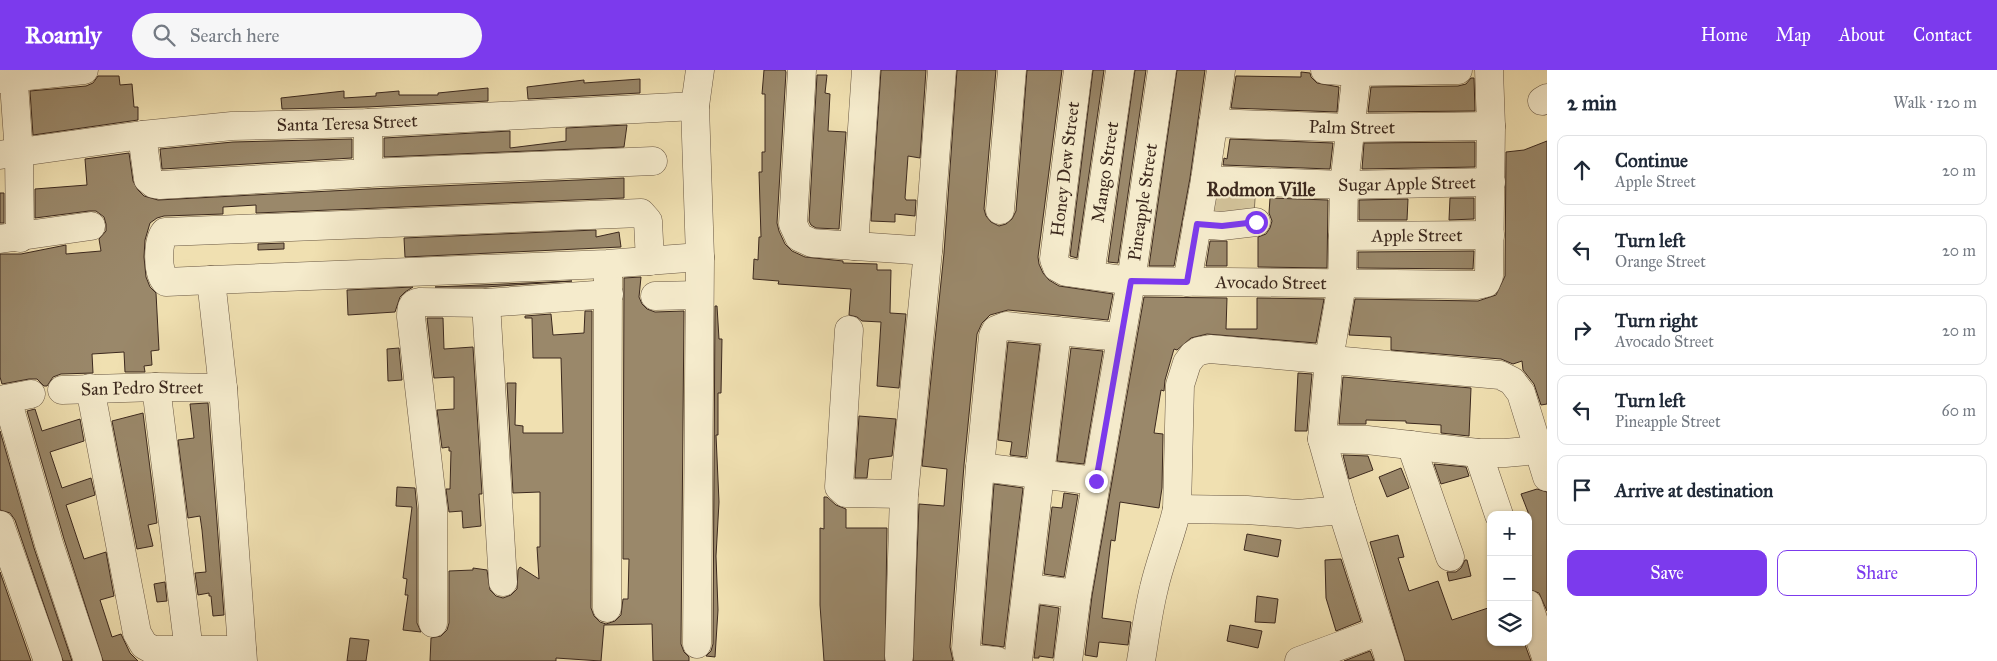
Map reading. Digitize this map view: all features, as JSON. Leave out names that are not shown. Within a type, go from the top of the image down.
[{"type":"street","points":[[84,70],[9,75],[10,239],[91,226]]},
{"type":"street","points":[[697,644],[700,257],[695,106],[700,70]]},
{"type":"street","points":[[802,70],[793,224],[799,237],[812,243],[928,250]]},
{"type":"street","points":[[854,246],[866,70]]},
{"type":"street","points":[[899,656],[904,494],[928,250],[942,70]]},
{"type":"street","points":[[1000,210],[1012,70]]},
{"type":"street","name":"Honey Dew Street","points":[[1057,267],[1054,259],[1078,70]]},
{"type":"street","name":"Mango Street","points":[[1090,275],[1120,70]]},
{"type":"street","name":"Pineapple Street","points":[[1069,660],[1077,594],[1131,281],[1162,70]]},
{"type":"street","points":[[1187,282],[1205,180],[1221,70]]},
{"type":"street","points":[[1325,70],[1458,70]]},
{"type":"street","points":[[1489,70],[1491,126],[1490,235]]},
{"type":"street","points":[[1357,71],[1344,185],[1342,284],[1329,359],[1322,438],[1342,510],[1390,661]]},
{"type":"street","name":"Santa Teresa Street","points":[[9,154],[142,135],[232,126],[368,124],[695,106]]},
{"type":"street","name":"Palm Street","points":[[1213,123],[1351,128],[1491,126]]},
{"type":"street","points":[[368,124],[368,173]]},
{"type":"street","points":[[142,135],[148,179],[154,184],[160,185],[368,173],[653,161]]},
{"type":"street","name":"Sugar Apple Street","points":[[1205,180],[1344,185],[1491,182]]},
{"type":"street","points":[[650,261],[648,220],[641,213],[165,232],[160,242],[160,272],[166,282],[607,264],[650,261],[700,257]]},
{"type":"street","points":[[1197,224],[1222,226],[1256,222]]},
{"type":"street","name":"Avocado Street","points":[[1057,267],[1066,272],[1131,281],[1478,285],[1486,283],[1489,276],[1490,235]]},
{"type":"street","name":"Apple Street","points":[[1343,236],[1490,235]]},
{"type":"street","points":[[607,264],[609,294],[607,608]]},
{"type":"street","points":[[393,272],[396,297],[405,304],[412,306],[420,302],[486,303],[609,294]]},
{"type":"street","points":[[90,388],[137,633],[144,645],[153,650],[243,656],[223,388],[211,280]]},
{"type":"street","points":[[655,296],[699,295]]},
{"type":"street","points":[[486,303],[504,582]]},
{"type":"street","points":[[412,306],[411,317],[434,508],[433,623]]},
{"type":"street","points":[[997,661],[976,659],[969,656],[966,652],[980,467],[993,336],[996,330],[1006,326],[1120,337]]},
{"type":"street","points":[[849,330],[839,487],[846,493],[904,494]]},
{"type":"street","points":[[1018,661],[1057,331]]},
{"type":"street","points":[[1141,661],[1154,588],[1177,509],[1180,386],[1187,363],[1199,351],[1210,349],[1500,375],[1512,380],[1521,394],[1547,476]]},
{"type":"street","points":[[156,387],[189,651]]},
{"type":"street","name":"San Pedro Street","points":[[62,390],[156,387],[223,388]]},
{"type":"street","points":[[13,398],[49,544],[88,661]]},
{"type":"street","points":[[1322,438],[1411,445],[1478,453],[1505,454],[1538,450]]},
{"type":"street","points":[[1411,445],[1450,557]]},
{"type":"street","points":[[1478,453],[1498,511]]},
{"type":"street","points":[[980,467],[1096,481]]},
{"type":"street","points":[[1177,509],[1247,510],[1298,514],[1342,510]]},
{"type":"street","points":[[0,525],[48,661]]},
{"type":"street","points":[[1026,588],[1077,594]]},
{"type":"street","points":[[1532,616],[1547,660]]},
{"type":"street","points":[[1299,661],[1380,631]]},
{"type":"shaded area","points":[[1195,181],[1256,186],[1253,226],[1192,222]]},
{"type":"building","points":[[764,70],[785,70],[786,72],[777,223],[779,231],[785,244],[792,251],[805,257],[843,261],[843,263],[877,264],[877,270],[891,270],[890,313],[906,314],[899,388],[877,386],[881,322],[862,321],[857,317],[849,315],[851,289],[778,284],[779,281],[753,279],[754,259],[758,260],[759,237],[761,237],[759,172],[762,172],[762,152],[765,152],[765,94],[762,94]]},
{"type":"building","points":[[881,70],[926,70],[920,158],[908,156],[905,198],[906,200],[916,200],[915,216],[895,214],[895,222],[871,221]]},
{"type":"building","points":[[957,70],[996,70],[984,209],[986,216],[991,222],[999,226],[1006,224],[1012,219],[1016,211],[1027,70],[1062,70],[1038,257],[1039,264],[1049,280],[1059,286],[1113,294],[1108,320],[1008,310],[990,315],[982,323],[977,334],[964,465],[950,647],[953,661],[913,661],[919,504],[944,506],[947,469],[922,466],[944,253]]},
{"type":"building","points":[[1093,70],[1104,70],[1077,258],[1070,256]]},
{"type":"building","points":[[1135,70],[1146,70],[1118,263],[1108,262]]},
{"type":"building","points":[[1177,70],[1205,70],[1190,178],[1174,266],[1149,266]]},
{"type":"building","points":[[1301,72],[1310,73],[1317,83],[1339,87],[1337,112],[1231,108],[1236,76],[1301,77]]},
{"type":"building","points":[[817,75],[827,75],[825,93],[830,94],[828,131],[846,132],[839,229],[816,228],[809,221]]},
{"type":"building","points":[[98,76],[119,76],[120,85],[132,84],[134,107],[138,107],[138,120],[33,135],[30,91],[86,86],[93,83]]},
{"type":"building","points":[[1471,78],[1474,78],[1475,111],[1368,112],[1371,87],[1458,86],[1466,84]]},
{"type":"building","points":[[640,79],[640,93],[528,99],[527,87],[584,80],[584,83]]},
{"type":"building","points":[[488,88],[488,101],[367,107],[282,109],[281,98],[344,91],[344,98],[376,96],[376,93],[399,91],[399,95],[438,95],[438,93]]},
{"type":"building","points":[[627,125],[624,147],[384,157],[384,138],[510,131],[510,148],[566,141],[566,128]]},
{"type":"building","points":[[352,139],[352,158],[162,169],[160,149],[233,142]]},
{"type":"building","points":[[1230,139],[1333,143],[1330,169],[1223,165],[1224,158],[1227,159]]},
{"type":"building","points":[[1547,141],[1547,404],[1541,405],[1534,384],[1523,370],[1522,361],[1513,364],[1501,359],[1391,350],[1391,337],[1349,335],[1355,299],[1478,301],[1496,295],[1505,276],[1506,152],[1524,150]]},
{"type":"building","points":[[1475,142],[1475,167],[1362,169],[1364,143]]},
{"type":"building","points":[[129,153],[133,181],[138,190],[144,196],[158,200],[624,178],[624,198],[256,213],[256,205],[223,207],[223,214],[164,216],[157,218],[150,223],[145,240],[144,257],[146,277],[150,287],[156,293],[159,350],[151,351],[152,365],[144,366],[145,372],[125,372],[124,352],[92,354],[93,373],[61,374],[53,377],[47,386],[44,386],[37,379],[2,384],[0,377],[0,254],[21,254],[66,245],[66,254],[101,251],[99,239],[106,231],[104,217],[96,211],[35,218],[35,189],[87,185],[85,159]]},
{"type":"building","points":[[0,193],[4,193],[4,223],[0,223]]},
{"type":"building","points":[[1270,198],[1328,200],[1327,268],[1258,267],[1258,237],[1266,234],[1272,221],[1269,213]]},
{"type":"building","points":[[1450,198],[1474,198],[1474,219],[1449,220]]},
{"type":"building","points":[[1408,199],[1407,220],[1359,220],[1359,200]]},
{"type":"building","points":[[596,230],[596,237],[619,232],[621,247],[405,257],[404,238]]},
{"type":"building","points":[[1210,241],[1227,241],[1227,266],[1206,266]]},
{"type":"building","points":[[284,243],[284,249],[258,250],[258,244]]},
{"type":"building","points":[[1474,251],[1473,269],[1358,268],[1358,252]]},
{"type":"building","points":[[641,277],[639,297],[647,309],[655,312],[684,311],[681,644],[684,652],[689,657],[689,661],[653,661],[652,624],[604,625],[601,661],[556,658],[556,661],[430,661],[431,638],[441,636],[447,630],[449,623],[449,571],[473,570],[473,568],[487,570],[490,590],[496,596],[503,598],[511,595],[517,589],[518,570],[520,567],[539,579],[537,547],[540,547],[540,492],[513,493],[507,383],[516,383],[515,425],[523,426],[523,433],[563,433],[561,358],[533,358],[532,318],[525,318],[525,316],[551,314],[553,335],[584,333],[585,311],[592,311],[591,608],[594,616],[600,622],[606,624],[615,621],[621,615],[623,599],[628,599],[629,559],[623,559],[624,278]]},
{"type":"building","points":[[572,281],[486,287],[435,287]]},
{"type":"building","points":[[413,287],[400,297],[395,312],[348,315],[347,290]]},
{"type":"building","points":[[1144,297],[1227,298],[1226,329],[1257,329],[1257,298],[1324,299],[1316,343],[1207,334],[1191,338],[1177,350],[1174,349],[1165,380],[1164,391],[1161,390],[1154,433],[1163,434],[1162,488],[1159,508],[1120,502],[1115,541],[1111,540],[1102,618],[1131,622],[1128,645],[1099,642],[1097,657],[1085,655],[1092,596]]},
{"type":"building","points":[[715,306],[717,306],[719,339],[722,339],[721,393],[718,393],[718,435],[716,435],[719,502],[716,556],[718,610],[715,657],[706,656],[711,651],[713,644]]},
{"type":"building","points":[[427,318],[443,318],[444,349],[473,347],[482,494],[479,494],[481,526],[463,528],[462,511],[449,512],[446,489],[450,489],[451,451],[449,451],[449,447],[442,448],[437,410],[454,409],[454,377],[434,378]]},
{"type":"building","points":[[1008,342],[1040,345],[1026,457],[1010,455],[1012,442],[998,440]]},
{"type":"building","points":[[399,348],[402,380],[388,381],[387,349]]},
{"type":"building","points":[[1071,348],[1103,351],[1084,464],[1057,461]]},
{"type":"building","points":[[1298,373],[1312,374],[1307,431],[1295,431]]},
{"type":"building","points":[[1343,377],[1471,388],[1469,436],[1441,433],[1441,425],[1406,423],[1406,421],[1366,420],[1366,424],[1339,424]]},
{"type":"building","points":[[208,403],[224,615],[213,616],[209,593],[198,595],[195,573],[206,572],[202,530],[200,516],[188,518],[178,440],[194,438],[190,404]]},
{"type":"building","points":[[35,409],[42,431],[80,419],[84,441],[50,452],[62,488],[91,478],[95,495],[66,505],[84,559],[106,552],[114,596],[100,600],[112,637],[121,634],[130,653],[138,661],[103,661],[64,539],[27,411]]},
{"type":"building","points":[[143,413],[157,523],[148,525],[153,546],[137,549],[112,421]]},
{"type":"building","points":[[859,416],[896,419],[892,456],[869,459],[867,478],[855,478]]},
{"type":"building","points":[[0,431],[34,548],[72,661],[63,661],[15,520],[10,513],[0,510]]},
{"type":"building","points":[[1343,455],[1368,456],[1373,470],[1349,479]]},
{"type":"building","points":[[1434,464],[1466,467],[1469,476],[1441,484]]},
{"type":"building","points":[[1401,468],[1409,488],[1387,497],[1379,477]]},
{"type":"building","points":[[994,484],[1023,488],[1004,647],[982,644]]},
{"type":"building","points":[[397,487],[415,488],[417,509],[417,623],[421,632],[403,630],[408,595],[405,595],[407,579],[403,578],[412,507],[396,506]]},
{"type":"building","points":[[1537,489],[1547,492],[1547,611],[1539,593],[1532,590],[1532,511],[1528,511],[1521,494]]},
{"type":"building","points":[[1064,493],[1078,495],[1064,577],[1044,574],[1052,507],[1062,508]]},
{"type":"building","points":[[824,497],[846,509],[846,528],[887,528],[885,661],[824,661],[820,605],[820,528],[824,529]]},
{"type":"building","points":[[1247,534],[1281,540],[1278,557],[1244,550]]},
{"type":"building","points":[[1398,535],[1404,557],[1398,558],[1409,591],[1438,581],[1452,620],[1487,608],[1487,646],[1525,646],[1531,661],[1405,661],[1370,542]]},
{"type":"building","points":[[1341,559],[1361,621],[1336,631],[1326,598],[1325,560]]},
{"type":"building","points":[[1465,560],[1467,560],[1471,576],[1449,581],[1447,572],[1456,572],[1461,568]]},
{"type":"building","points":[[0,572],[31,661],[0,661]]},
{"type":"building","points":[[165,582],[167,601],[157,602],[154,584]]},
{"type":"building","points":[[1257,596],[1278,599],[1275,623],[1255,622]]},
{"type":"building","points":[[1040,605],[1059,608],[1053,658],[1039,656],[1039,658],[1034,658]]},
{"type":"building","points":[[1230,625],[1262,631],[1258,648],[1227,641]]},
{"type":"building","points":[[350,638],[369,640],[366,661],[347,661]]},
{"type":"building","points":[[1370,651],[1374,661],[1344,661]]},
{"type":"district","name":"Rodmon Ville","points":[[1261,189]]},
{"type":"route","points":[[1096,481],[1131,281],[1187,282],[1197,224],[1222,226],[1256,222]]}]
